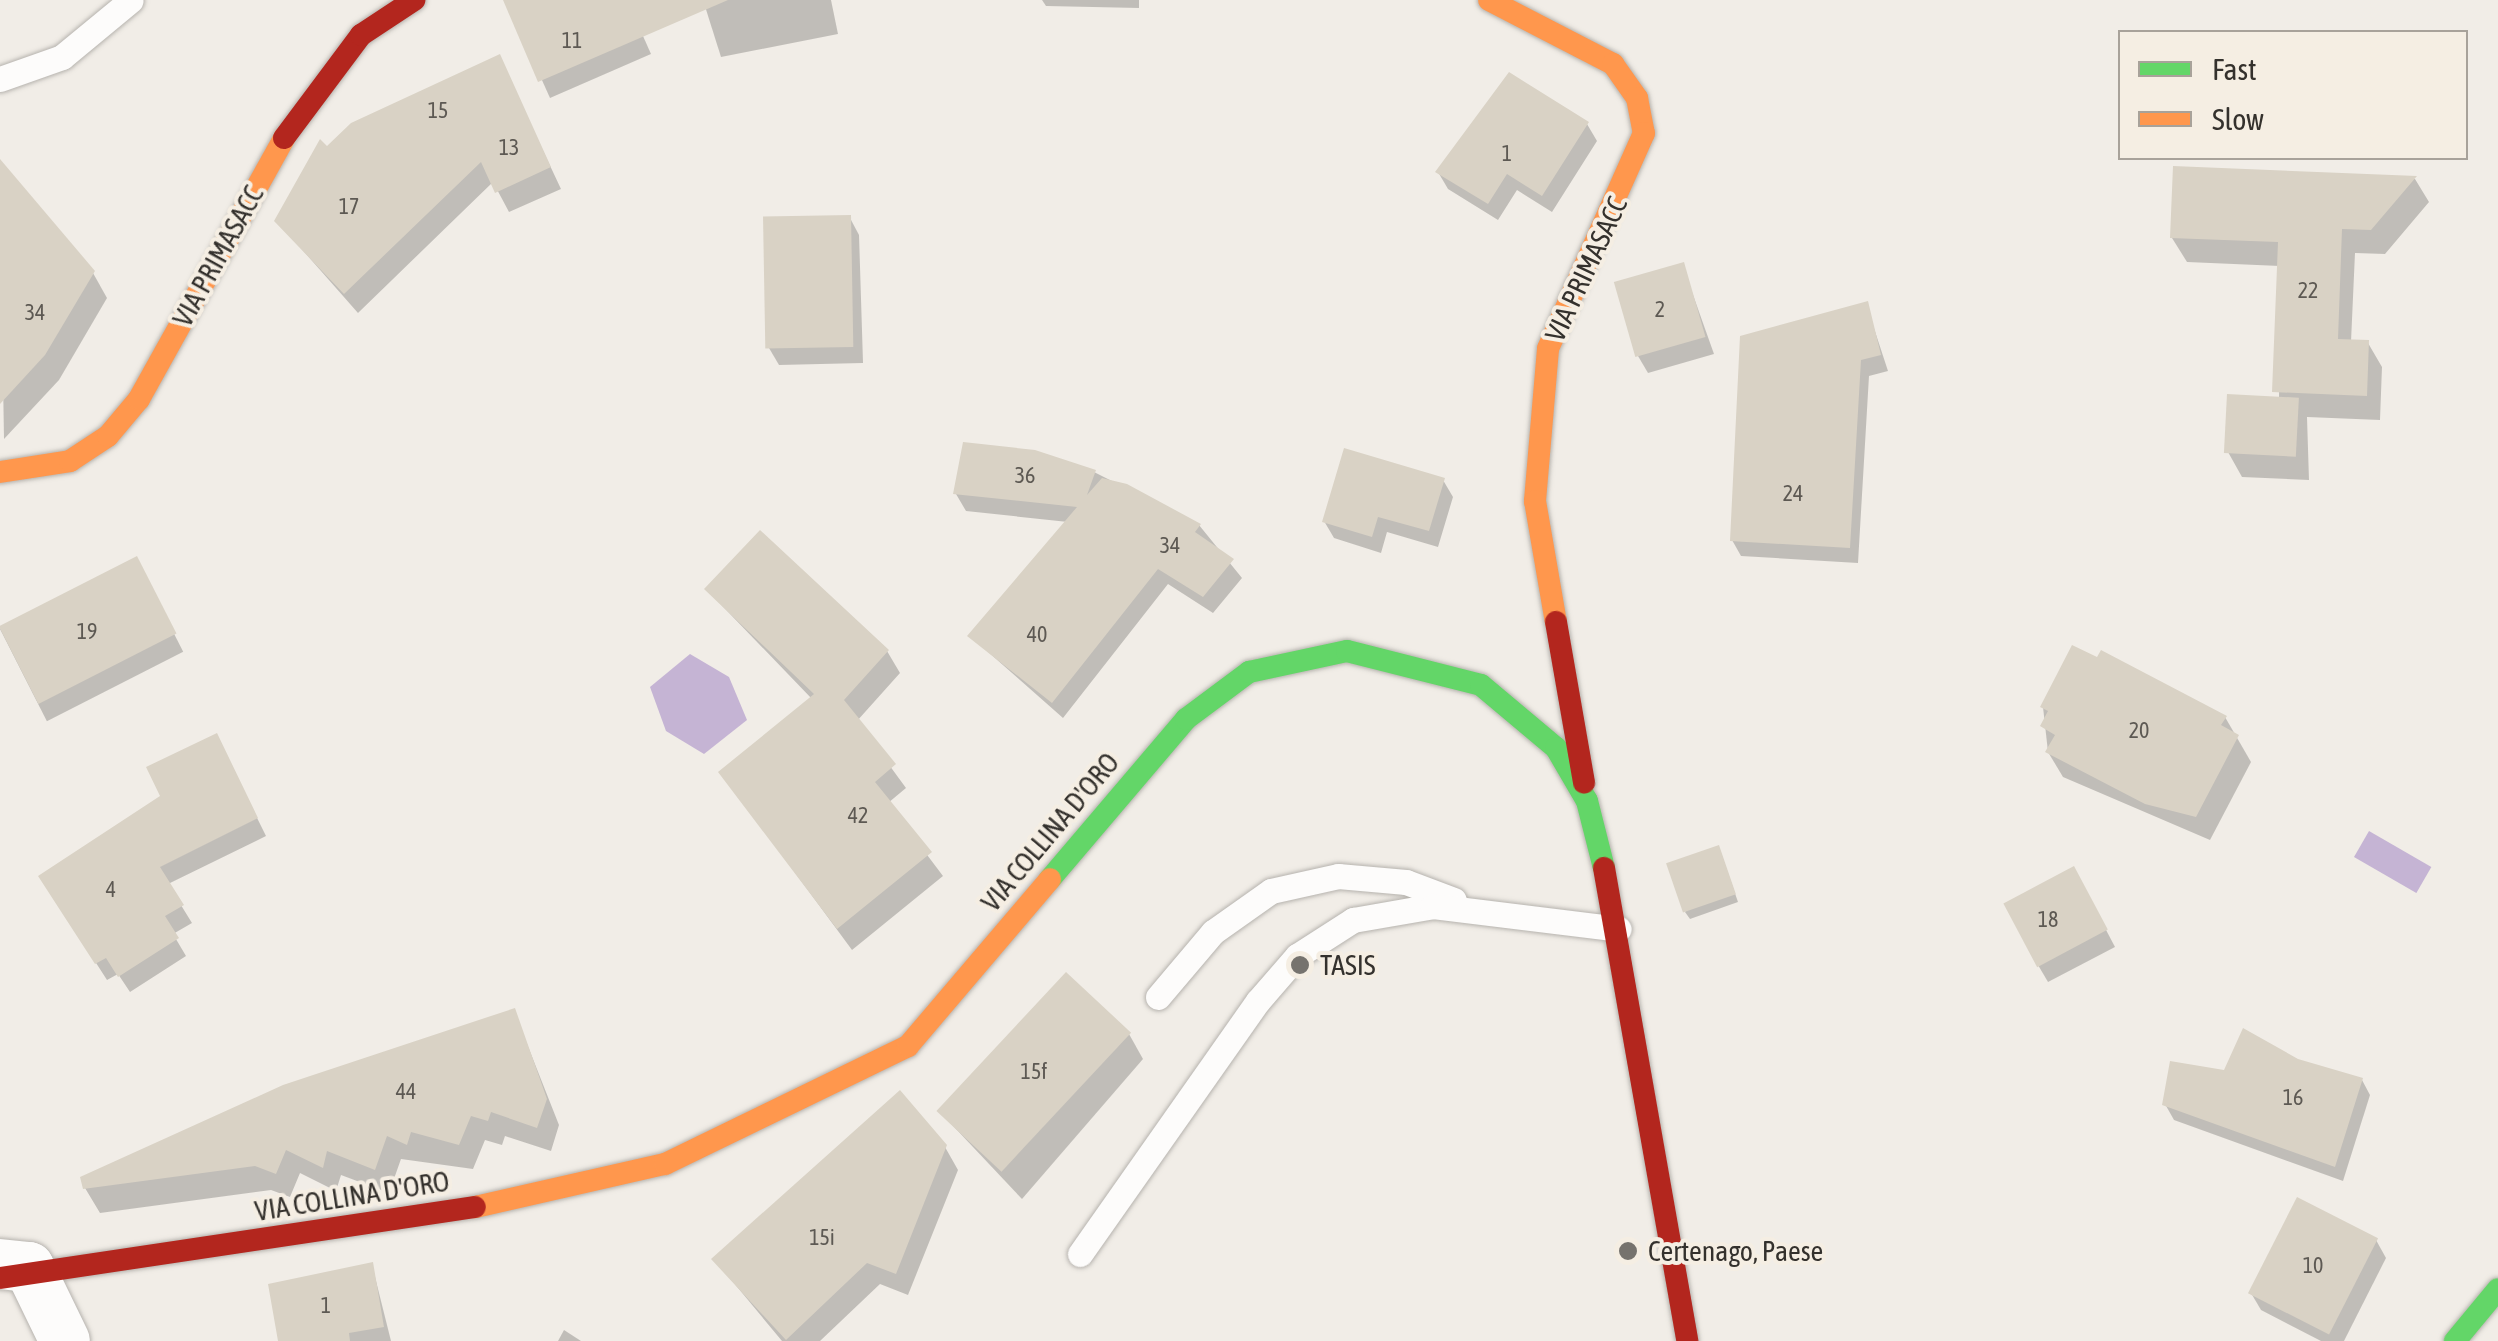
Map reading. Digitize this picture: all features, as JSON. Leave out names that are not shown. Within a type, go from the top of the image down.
[{"type":"street","name":"VIA PRIMASACC","points":[[0,472],[70,462],[108,436],[139,399],[308,96],[360,36],[414,0]]},
{"type":"street","name":"VIA PRIMASACC","points":[[1489,0],[1613,64],[1637,98],[1644,134],[1548,349],[1536,428],[1536,501],[1587,801]]},
{"type":"street","name":"VIA COLLINA D'ORO","points":[[7,1264],[390,1226],[665,1164],[908,1046],[1186,718],[1249,672],[1310,652],[1348,650],[1481,684],[1556,748],[1587,801],[1619,929],[1687,1341]]},
{"type":"street","points":[[7,1264],[65,1341]]},
{"type":"street","points":[[2455,1341],[2498,1289]]},
{"type":"lane","points":[[0,79],[62,57],[131,0]]},
{"type":"lane","points":[[1158,997],[1213,932],[1271,891],[1338,876],[1406,882],[1487,912]]},
{"type":"lane","points":[[1080,1254],[1297,956],[1354,920],[1433,906],[1619,929]]},
{"type":"shaded area","points":[[690,654],[729,677],[747,720],[704,754],[666,731],[650,687]]},
{"type":"shaded area","points":[[2369,831],[2431,867],[2416,893],[2354,857]]},
{"type":"building","points":[[503,0],[728,0],[538,82]]},
{"type":"building","points":[[500,54],[551,167],[495,193],[481,162],[344,294],[274,221],[320,139],[327,146],[351,123]]},
{"type":"building","points":[[1509,72],[1589,122],[1542,196],[1507,174],[1488,204],[1435,172]]},
{"type":"building","points":[[0,159],[95,271],[45,355],[0,404]]},
{"type":"building","points":[[2173,166],[2417,176],[2371,230],[2342,229],[2338,339],[2369,340],[2367,396],[2272,392],[2278,242],[2170,238]]},
{"type":"building","points":[[851,215],[853,347],[765,349],[763,217]]},
{"type":"building","points":[[1684,262],[1705,337],[1635,357],[1614,282]]},
{"type":"building","points":[[1868,301],[1881,355],[1861,360],[1850,548],[1730,541],[1740,336]]},
{"type":"building","points":[[2227,394],[2299,398],[2296,457],[2224,453]]},
{"type":"building","points":[[963,442],[1035,450],[1096,470],[1087,495],[1102,478],[1127,484],[1201,524],[1195,532],[1234,559],[1203,597],[1158,569],[1052,703],[967,636],[1077,507],[953,494]]},
{"type":"building","points":[[1344,448],[1445,478],[1429,531],[1378,517],[1372,537],[1322,522]]},
{"type":"building","points":[[760,530],[889,650],[844,700],[896,764],[875,782],[932,852],[837,929],[718,772],[814,694],[704,589]]},
{"type":"building","points":[[137,556],[176,634],[38,704],[0,626]]},
{"type":"building","points":[[2072,645],[2097,657],[2101,650],[2227,716],[2221,725],[2239,735],[2196,817],[2145,804],[2045,752],[2055,735],[2040,726],[2048,711],[2040,707]]},
{"type":"building","points":[[217,733],[258,818],[160,867],[184,905],[165,916],[179,938],[118,977],[106,958],[95,964],[38,876],[160,796],[146,767]]},
{"type":"building","points":[[1719,845],[1736,894],[1683,912],[1666,863]]},
{"type":"building","points":[[2074,866],[2108,930],[2037,967],[2003,904]]},
{"type":"building","points":[[1066,972],[1131,1033],[1002,1172],[936,1111]]},
{"type":"building","points":[[515,1008],[547,1099],[537,1128],[491,1112],[488,1121],[471,1116],[459,1145],[411,1132],[407,1145],[387,1136],[375,1170],[327,1151],[323,1168],[286,1150],[276,1174],[255,1166],[83,1189],[80,1177],[283,1085]]},
{"type":"building","points":[[2243,1028],[2298,1059],[2363,1078],[2335,1167],[2162,1105],[2170,1061],[2224,1070]]},
{"type":"building","points":[[900,1090],[947,1145],[896,1274],[867,1263],[786,1340],[711,1259]]},
{"type":"building","points":[[2297,1197],[2378,1238],[2329,1335],[2248,1293]]},
{"type":"building","points":[[373,1262],[384,1327],[349,1333],[350,1341],[278,1341],[268,1284]]},
{"type":"traffic: fast","points":[[1050,879],[1186,719],[1249,672],[1347,651],[1481,685],[1556,748],[1587,801],[1604,868]]},
{"type":"traffic: fast","points":[[2455,1341],[2498,1289]]},
{"type":"traffic: slow","points":[[1489,0],[1613,64],[1637,98],[1644,133],[1548,349],[1535,501],[1556,622]]},
{"type":"traffic: slow","points":[[0,472],[70,461],[108,436],[139,399],[284,138]]},
{"type":"traffic: slow","points":[[475,1207],[665,1164],[908,1046],[1050,879]]},
{"type":"traffic: jam","points":[[284,138],[361,35],[414,0]]},
{"type":"traffic: jam","points":[[1556,622],[1584,783]]},
{"type":"traffic: jam","points":[[1604,868],[1687,1341]]},
{"type":"traffic: jam","points":[[0,1278],[475,1207]]},
{"type":"place","name":"TASIS","points":[[1300,965]]},
{"type":"place","name":"Certenago, Paese","points":[[1628,1251]]}]
